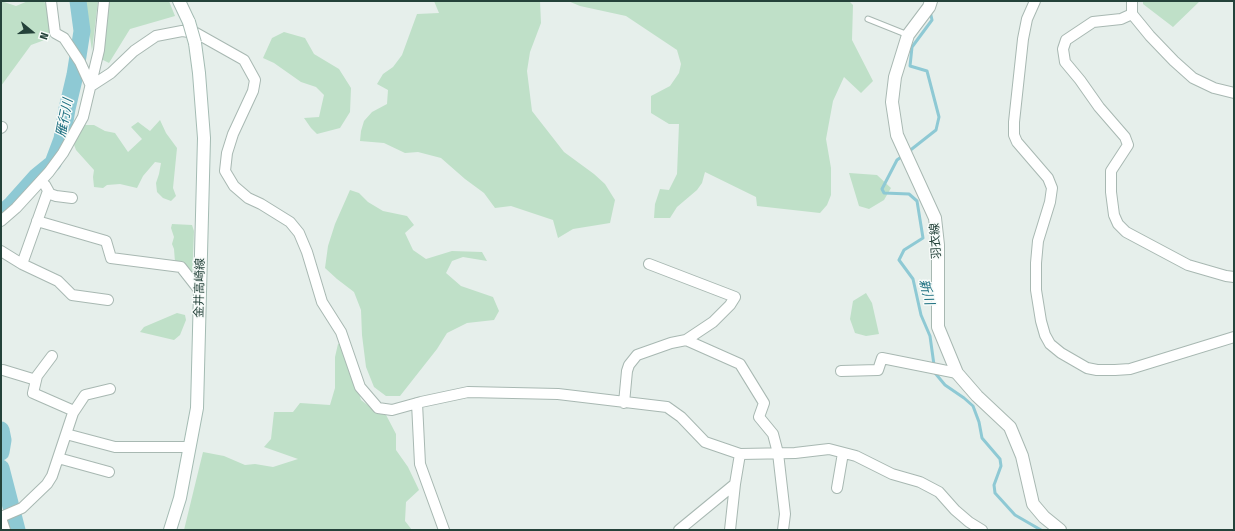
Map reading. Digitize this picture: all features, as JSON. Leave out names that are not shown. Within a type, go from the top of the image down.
[{"type":"street","points":[[51,1],[55,33],[64,38],[80,62],[92,86]]},
{"type":"street","points":[[1,221],[16,208],[42,180],[63,153],[84,117],[99,50],[104,1]]},
{"type":"street","name":"金井高崎線","points":[[170,530],[180,498],[197,408],[204,138],[199,73],[195,44],[189,22],[179,1]]},
{"type":"street","name":"羽衣線","points":[[931,1],[929,7],[908,35],[895,77],[892,102],[897,135],[935,218],[938,245],[938,327],[957,373],[977,396],[1010,427],[1022,456],[1032,504],[1044,517],[1060,530]]},
{"type":"street","points":[[1035,1],[1027,19],[1023,39],[1014,122],[1014,135],[1017,142],[1048,178],[1052,188],[1050,202],[1038,241],[1036,263],[1036,290],[1041,321],[1047,339],[1050,344],[1061,353],[1088,368],[1097,370],[1130,370],[1234,338]]},
{"type":"street","points":[[1132,1],[1132,14],[1174,62],[1193,78],[1214,88],[1234,93]]},
{"type":"street","points":[[1132,14],[1121,19],[1093,22],[1066,40],[1063,50],[1065,62],[1099,107],[1125,137],[1128,145],[1111,171],[1111,192],[1114,215],[1118,224],[1126,232],[1188,265],[1234,277]]},
{"type":"street","points":[[92,86],[111,73],[134,51],[156,36],[182,31],[196,33],[244,60],[255,80],[252,91],[233,134],[227,154],[225,171],[234,186],[248,198],[261,204],[290,222],[299,233],[307,252],[322,302],[341,332],[360,387],[378,408],[392,410],[468,392],[558,394],[666,407],[681,417],[705,442],[740,454],[829,450],[856,456],[892,474],[920,482],[939,492],[955,510],[969,522],[982,530]]},
{"type":"street","points":[[42,180],[48,191],[56,196],[72,198]]},
{"type":"street","points":[[22,264],[48,191]]},
{"type":"street","points":[[38,221],[106,240],[111,258],[181,267],[199,290]]},
{"type":"street","points":[[1,251],[22,264],[58,281],[72,295],[108,300]]},
{"type":"street","points":[[624,403],[627,371],[629,365],[637,355],[671,343],[686,340],[713,322],[730,305],[734,297],[650,264]]},
{"type":"street","points":[[686,340],[740,364],[764,403],[759,417],[774,434],[778,453],[785,514],[783,530]]},
{"type":"street","points":[[52,356],[37,376],[33,393],[74,411]]},
{"type":"street","points":[[841,371],[878,370],[882,358],[957,373]]},
{"type":"street","points":[[3,370],[36,380]]},
{"type":"street","points":[[5,530],[1,518],[30,502],[48,484],[74,411],[85,395],[110,389]]},
{"type":"street","points":[[417,403],[420,464],[444,530]]},
{"type":"street","points":[[66,434],[116,447],[190,447]]},
{"type":"street","points":[[837,488],[843,453]]},
{"type":"street","points":[[730,530],[740,454]]},
{"type":"street","points":[[58,458],[109,472]]},
{"type":"street","points":[[679,530],[735,484]]},
{"type":"lane","points":[[868,19],[908,35]]},
{"type":"green space","points":[[1,1],[16,6],[28,1],[42,1],[48,4],[50,38],[31,45],[1,86]]},
{"type":"green space","points":[[85,1],[98,1],[92,51]]},
{"type":"green space","points":[[107,1],[169,1],[175,16],[130,29],[109,63],[101,59]]},
{"type":"green space","points":[[434,1],[540,1],[541,23],[530,52],[527,71],[532,111],[564,152],[605,184],[615,200],[610,223],[573,229],[558,238],[553,220],[511,206],[495,208],[484,193],[441,158],[418,152],[405,153],[384,143],[360,141],[364,121],[372,112],[387,104],[388,90],[377,84],[383,74],[393,67],[402,55],[417,14],[439,13]]},
{"type":"green space","points":[[568,1],[849,1],[853,5],[852,40],[873,81],[861,93],[844,77],[833,101],[826,139],[831,168],[831,195],[827,205],[820,213],[757,206],[756,197],[705,172],[702,183],[697,190],[677,207],[670,218],[654,218],[655,204],[660,189],[669,190],[677,174],[679,124],[669,124],[651,113],[651,96],[670,86],[679,73],[681,64],[677,50],[626,16],[580,6]]},
{"type":"green space","points":[[1143,1],[1200,1],[1173,27],[1143,4]]},
{"type":"green space","points":[[284,32],[305,38],[314,54],[339,69],[351,88],[350,112],[340,128],[317,134],[304,118],[319,117],[324,95],[316,87],[301,82],[274,63],[263,58],[272,38]]},
{"type":"green space","points":[[160,120],[166,133],[177,148],[173,188],[176,196],[171,201],[163,198],[157,192],[156,183],[161,163],[155,162],[143,176],[137,188],[120,184],[107,185],[103,188],[94,187],[94,170],[76,150],[73,142],[85,125],[94,125],[105,131],[115,133],[128,152],[142,139],[131,127],[138,122],[150,131]]},
{"type":"green space","points":[[849,173],[877,175],[891,188],[884,200],[869,209],[859,206]]},
{"type":"green space","points":[[350,190],[359,193],[368,202],[383,211],[407,216],[414,225],[405,233],[413,250],[426,259],[452,251],[482,252],[487,261],[463,257],[452,261],[446,273],[461,286],[493,297],[499,311],[494,320],[467,323],[447,333],[437,349],[400,396],[386,396],[374,387],[366,367],[361,310],[354,292],[325,268],[328,246],[335,224]]},
{"type":"green space","points":[[172,224],[192,225],[194,231],[192,280],[175,262],[172,244],[174,237],[171,228]]},
{"type":"green space","points":[[866,293],[872,303],[879,334],[866,336],[855,333],[850,319],[853,301]]},
{"type":"green space","points":[[177,313],[185,315],[186,320],[180,335],[174,340],[140,332],[144,327]]},
{"type":"green space","points":[[343,342],[361,400],[373,409],[384,411],[396,434],[396,450],[408,467],[419,490],[406,502],[405,521],[412,530],[184,530],[203,452],[224,456],[245,465],[255,464],[273,467],[298,459],[264,447],[271,439],[274,412],[293,412],[300,403],[330,405],[335,388],[335,357],[338,344]]},
{"type":"waterway","name":"雁行川","points":[[1,214],[37,176],[53,163],[62,139],[82,31],[78,1]]},
{"type":"waterway","name":"新川","points":[[908,152],[936,130],[939,117],[927,71],[910,66],[912,47],[932,20],[930,11]]},
{"type":"waterway","name":"新川","points":[[904,155],[897,160],[882,189],[884,193],[909,194],[917,201],[923,238],[904,250],[899,260],[913,279],[921,315],[930,336],[934,365]]},
{"type":"waterway","name":"新川","points":[[934,371],[945,385],[973,406],[979,422],[982,438],[1000,459],[1001,466],[994,485],[995,493],[1015,515],[1041,530]]},
{"type":"waterway","name":"雁行川","points":[[1,430],[3,440],[1,452]]},
{"type":"waterway","name":"雁行川","points":[[1,468],[17,530]]}]
